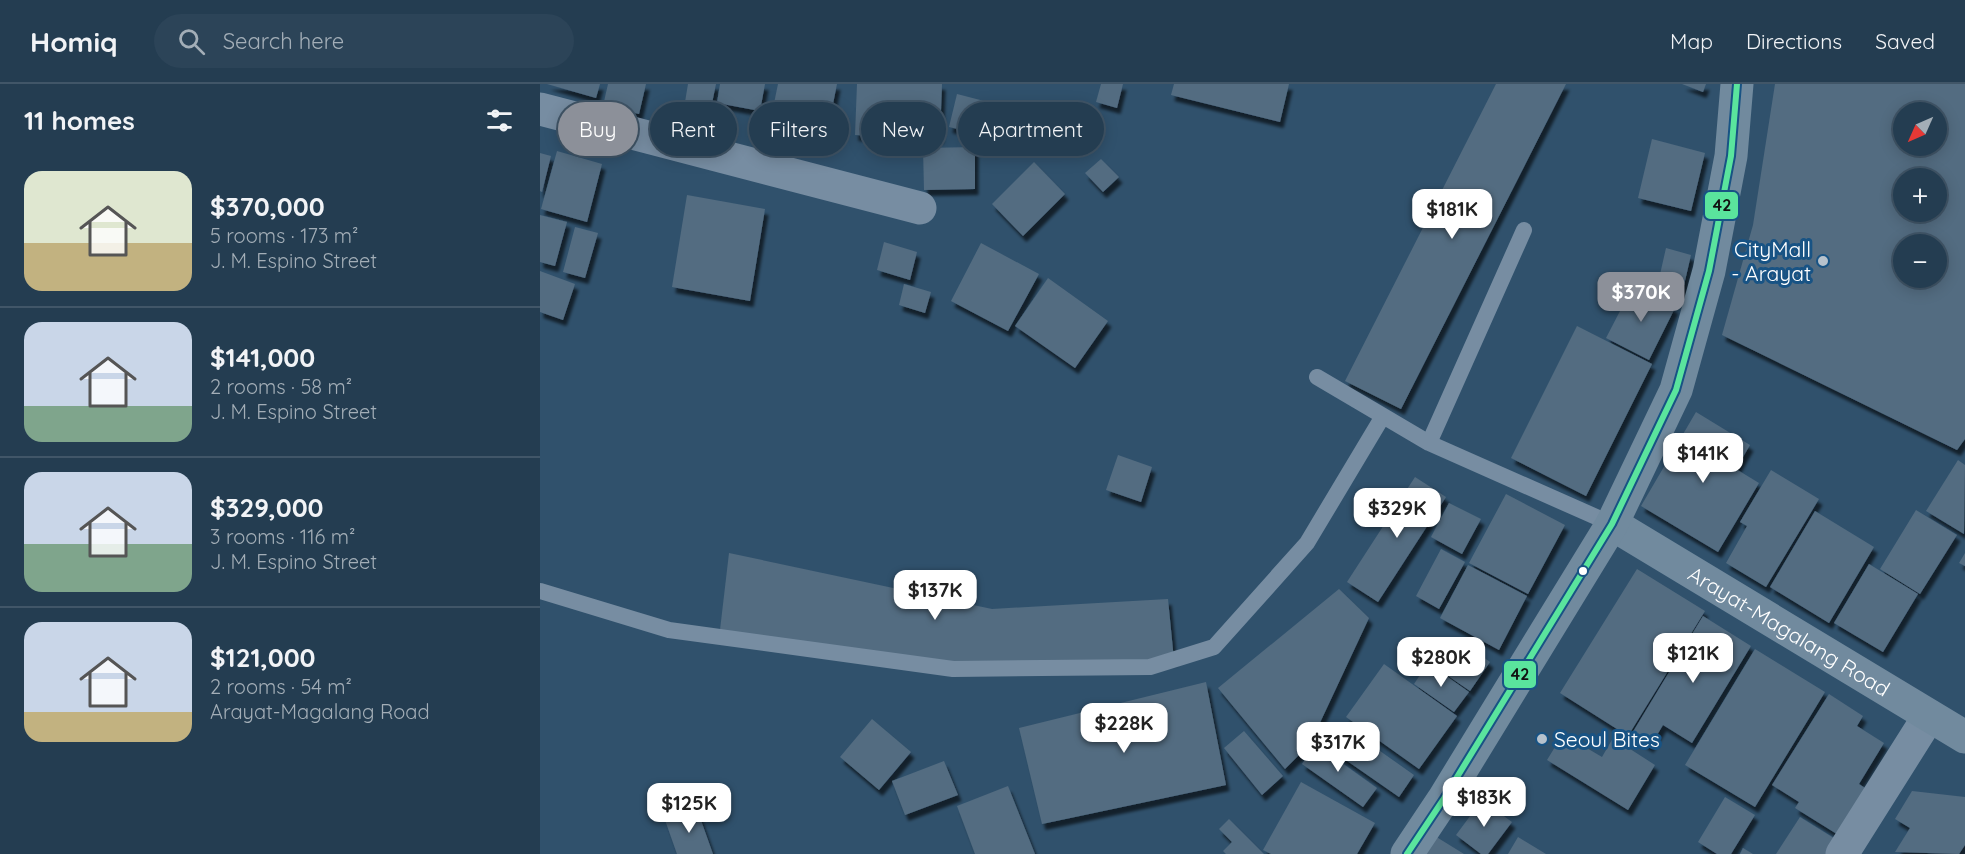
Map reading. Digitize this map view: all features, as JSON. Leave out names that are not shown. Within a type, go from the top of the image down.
[{"type":"main road","points":[[1407,854],[1443,800],[1612,524],[1676,390],[1709,271],[1731,156],[1737,84]]},
{"type":"main road","name":"Arayat-Magalang Road","points":[[1612,524],[1965,737]]},
{"type":"street","points":[[540,109],[920,208]]},
{"type":"street","points":[[1842,854],[1929,716]]},
{"type":"lane","points":[[1429,443],[1524,230]]},
{"type":"lane","points":[[1317,377],[1429,443],[1612,524]]},
{"type":"lane","points":[[540,591],[669,630],[952,669],[1150,667],[1214,647],[1306,543],[1383,416]]},
{"type":"building","points":[[547,84],[600,84],[596,98]]},
{"type":"building","points":[[608,84],[646,84],[639,114],[638,102],[604,102]]},
{"type":"building","points":[[688,84],[716,84],[712,102],[685,102]]},
{"type":"building","points":[[720,84],[765,84],[762,102],[749,102],[749,109],[737,107],[737,102],[717,102]]},
{"type":"building","points":[[778,84],[837,84],[833,102],[774,102]]},
{"type":"building","points":[[857,84],[942,84],[941,102],[861,102],[861,135],[855,135]]},
{"type":"building","points":[[1101,84],[1123,84],[1117,108],[1104,104],[1104,102],[1096,102]]},
{"type":"building","points":[[1174,84],[1289,84],[1280,122],[1171,95]]},
{"type":"building","points":[[1496,84],[1566,84],[1401,409],[1345,381]]},
{"type":"building","points":[[1682,84],[1706,84],[1703,92]]},
{"type":"building","name":"CityMall - Arayat","points":[[1775,84],[1965,84],[1965,439],[1957,450],[1722,335],[1753,225]]},
{"type":"building","points":[[957,94],[988,102],[958,102],[958,129],[949,127]]},
{"type":"building","points":[[1652,139],[1705,153],[1691,211],[1638,198]]},
{"type":"building","points":[[958,147],[958,156],[975,156],[975,189],[924,190],[923,156],[946,156],[946,148]]},
{"type":"building","points":[[557,151],[558,156],[574,156],[602,164],[587,222],[541,209]]},
{"type":"building","points":[[540,153],[551,156],[542,192],[540,191]]},
{"type":"building","points":[[1101,159],[1119,177],[1103,192],[1085,173]]},
{"type":"building","points":[[1034,162],[1065,194],[1023,236],[992,204]]},
{"type":"building","points":[[687,195],[765,209],[750,301],[672,287]]},
{"type":"building","points":[[540,215],[567,222],[555,266],[540,262]]},
{"type":"building","points":[[575,227],[598,233],[585,278],[563,272]]},
{"type":"building","points":[[884,242],[917,252],[910,280],[877,270]]},
{"type":"building","points":[[981,243],[1039,274],[1008,331],[951,301]]},
{"type":"building","points":[[1666,248],[1691,255],[1681,298],[1656,292]]},
{"type":"building","points":[[540,271],[575,284],[563,320],[540,312]]},
{"type":"building","points":[[1048,278],[1108,321],[1075,368],[1015,326]]},
{"type":"building","points":[[904,284],[931,292],[925,313],[899,305]]},
{"type":"building","points":[[1633,286],[1675,308],[1649,360],[1606,338]]},
{"type":"building","points":[[1577,326],[1652,364],[1586,496],[1511,458]]},
{"type":"building","points":[[1696,412],[1750,445],[1736,469],[1759,483],[1718,552],[1641,506]]},
{"type":"building","points":[[1118,455],[1152,467],[1141,502],[1106,490]]},
{"type":"building","points":[[1958,460],[1965,465],[1964,534],[1926,511]]},
{"type":"building","points":[[1771,470],[1819,499],[1766,587],[1726,563],[1747,526],[1740,522]]},
{"type":"building","points":[[1415,477],[1446,497],[1378,602],[1347,582]]},
{"type":"building","points":[[1506,494],[1565,525],[1528,594],[1469,563]]},
{"type":"building","points":[[1449,503],[1481,519],[1462,554],[1431,537]]},
{"type":"building","points":[[1916,510],[1957,535],[1920,594],[1880,569]]},
{"type":"building","points":[[1815,511],[1874,547],[1829,623],[1770,587]]},
{"type":"building","points":[[1441,549],[1465,562],[1439,609],[1416,596]]},
{"type":"building","points":[[729,553],[992,609],[1168,599],[1174,660],[953,665],[720,630]]},
{"type":"building","points":[[1965,553],[1965,566],[1959,563]]},
{"type":"building","points":[[1869,564],[1918,594],[1883,652],[1834,623]]},
{"type":"building","points":[[1468,565],[1527,596],[1499,650],[1440,618]]},
{"type":"building","points":[[1637,569],[1705,611],[1628,736],[1560,693]]},
{"type":"building","points":[[1339,589],[1369,618],[1310,744],[1285,769],[1218,688]]},
{"type":"building","points":[[1703,616],[1751,646],[1692,743],[1663,725],[1650,747],[1631,735]]},
{"type":"building","points":[[1456,637],[1490,662],[1470,691],[1435,667]]},
{"type":"building","points":[[1755,649],[1825,692],[1755,807],[1685,765]]},
{"type":"building","points":[[1428,663],[1469,692],[1454,712],[1414,684]]},
{"type":"building","points":[[1384,664],[1457,716],[1419,769],[1346,717]]},
{"type":"building","points":[[1206,682],[1226,785],[1042,824],[1019,728]]},
{"type":"building","points":[[1829,694],[1863,716],[1857,726],[1884,743],[1859,784],[1868,790],[1840,836],[1795,808],[1799,802],[1772,785]]},
{"type":"building","points":[[872,719],[911,752],[879,790],[840,757]]},
{"type":"building","points":[[1244,731],[1283,776],[1262,795],[1224,748]]},
{"type":"building","points":[[1356,734],[1414,775],[1399,797],[1340,756]]},
{"type":"building","points":[[1563,734],[1602,757],[1613,738],[1655,765],[1628,810],[1547,760]]},
{"type":"building","points":[[1322,737],[1340,750],[1335,758],[1377,788],[1363,807],[1302,764]]},
{"type":"building","points":[[944,761],[958,795],[905,815],[892,781]]},
{"type":"building","points":[[1301,782],[1375,823],[1357,854],[1271,854],[1263,850]]},
{"type":"building","points":[[1008,786],[1035,854],[975,854],[957,806]]},
{"type":"building","points":[[1912,791],[1965,797],[1965,845],[1959,854],[1895,852],[1910,828],[1895,819]]},
{"type":"building","points":[[1725,797],[1755,815],[1731,854],[1717,854],[1698,842]]},
{"type":"building","points":[[1482,800],[1512,822],[1488,854],[1481,854],[1456,835]]},
{"type":"building","points":[[697,809],[713,854],[677,854],[665,820]]},
{"type":"building","points":[[1800,817],[1837,840],[1828,854],[1776,854]]},
{"type":"building","points":[[1229,819],[1264,854],[1226,854],[1223,851],[1232,842],[1219,829]]},
{"type":"building","points":[[1430,833],[1464,854],[1416,854]]},
{"type":"building","points":[[1518,837],[1546,854],[1508,854]]},
{"type":"building","points":[[1743,848],[1753,854],[1740,854]]},
{"type":"transit line","name":"42","points":[[1407,854],[1443,800],[1612,524],[1676,390],[1709,271],[1731,156],[1737,84]]},
{"type":"place","name":"CityMall - Arayat","points":[[1823,261]]},
{"type":"place","name":"Seoul Bites","points":[[1542,739]]}]
